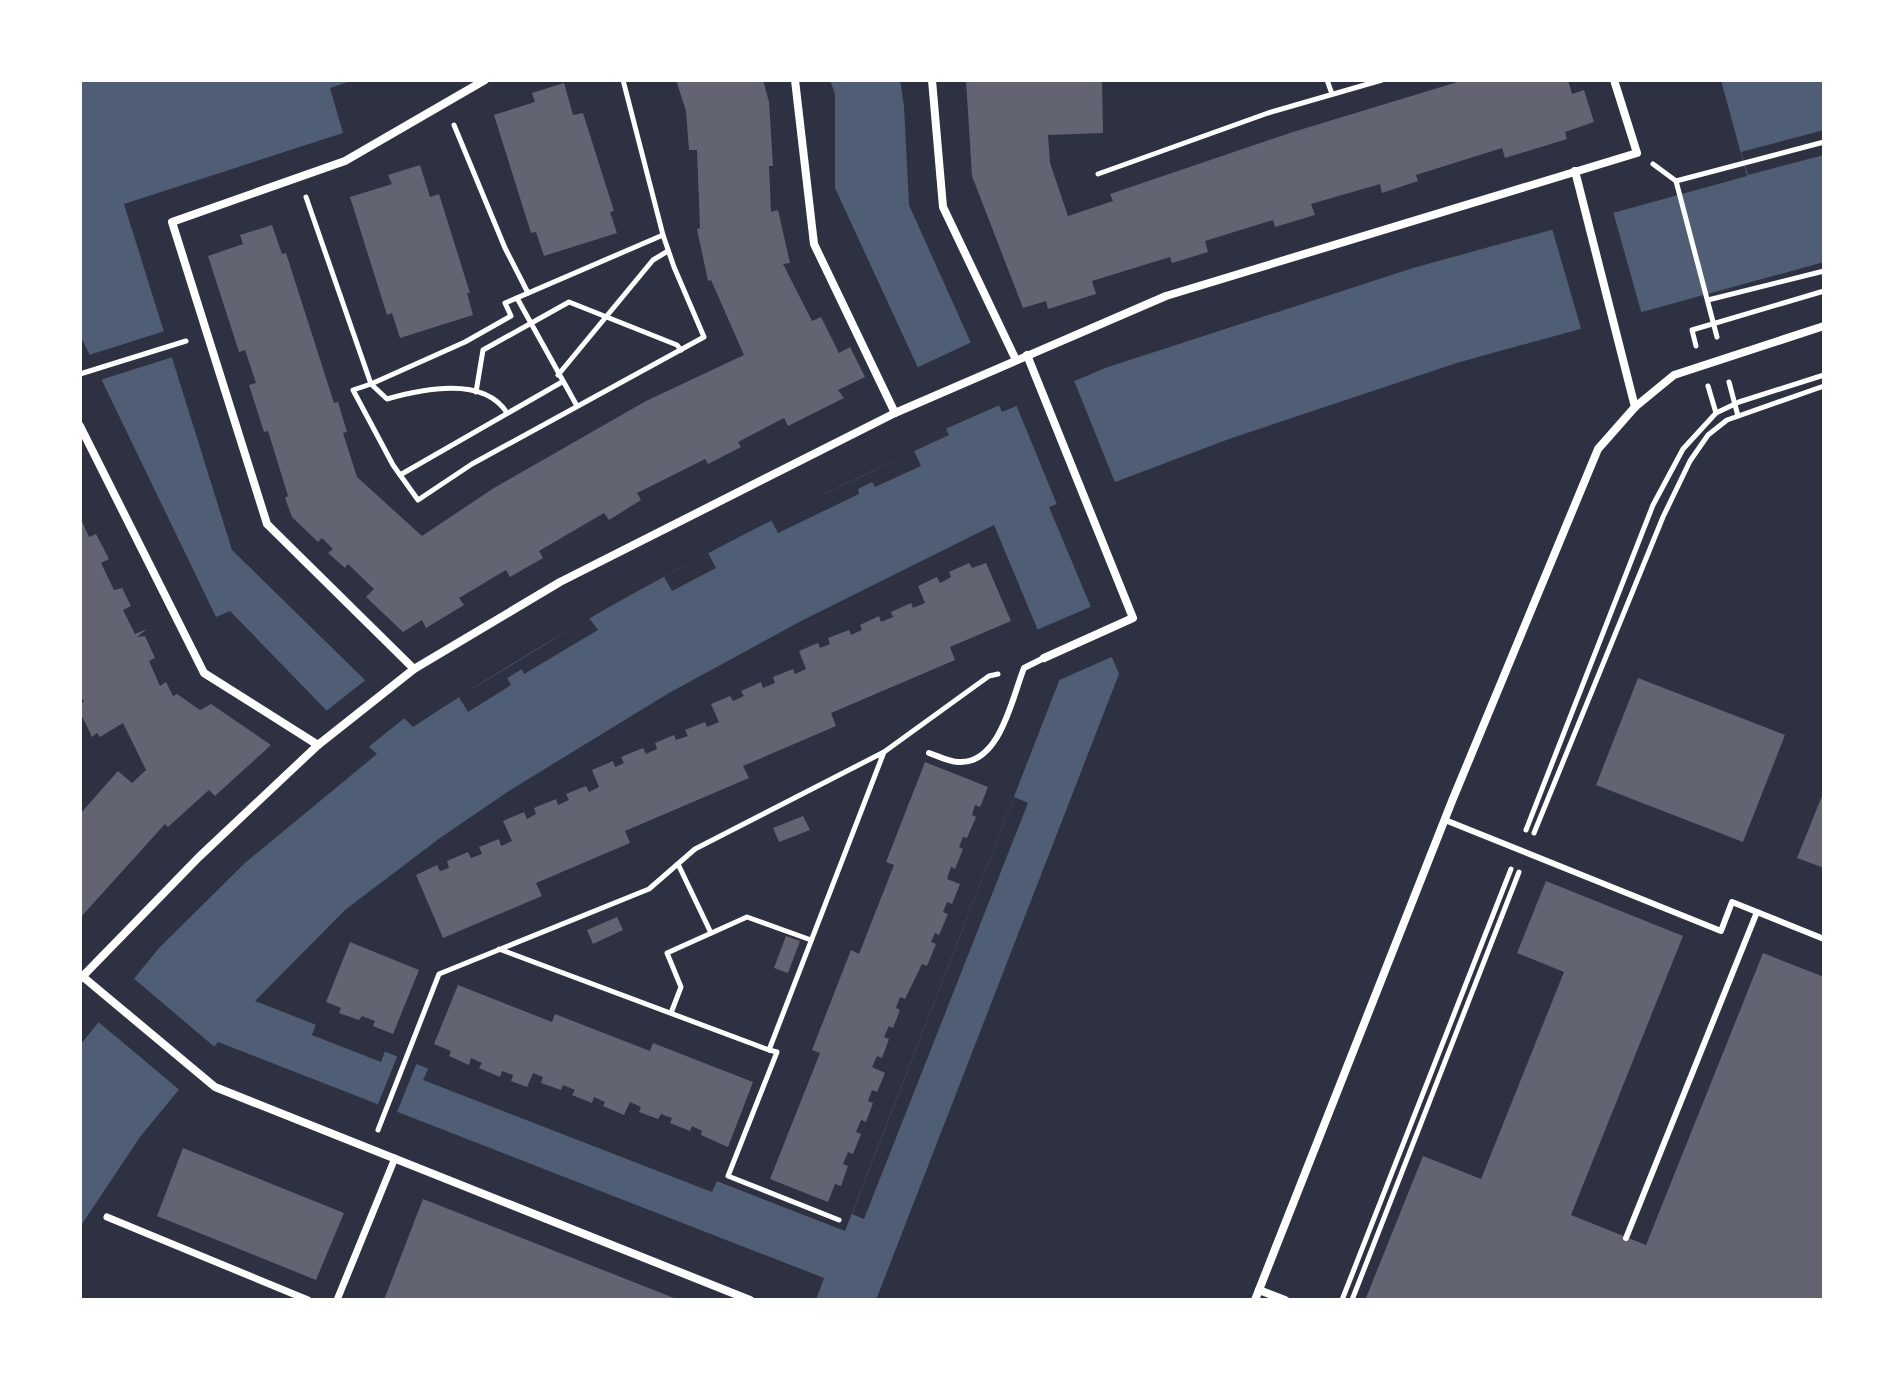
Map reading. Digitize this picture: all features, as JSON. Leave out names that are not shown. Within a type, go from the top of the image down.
[{"type":"street","points":[[414,669],[267,524],[172,222],[345,161],[485,80]]},
{"type":"street","points":[[795,80],[814,244],[895,413]]},
{"type":"street","points":[[932,80],[943,207],[1016,360]]},
{"type":"street","points":[[750,1300],[215,1087],[112,1000],[81,978],[199,857],[318,745],[414,669],[560,582],[895,413],[1166,296],[1637,153],[1614,80]]},
{"type":"street","points":[[1575,171],[1635,407]]},
{"type":"street","points":[[1255,1300],[1445,820],[1598,449],[1635,407],[1674,375],[1824,326]]},
{"type":"street","points":[[1027,355],[1133,618],[1044,658]]},
{"type":"street","points":[[80,426],[204,673],[318,745]]},
{"type":"street","points":[[337,1300],[395,1158]]},
{"type":"street","points":[[107,1217],[308,1300]]},
{"type":"street","points":[[1259,1290],[1285,1300]]},
{"type":"lane","points":[[929,753],[956,762],[971,761],[985,754],[995,743],[1024,668],[1044,658]]},
{"type":"lane","points":[[1445,820],[1721,931],[1732,902],[1824,939]]},
{"type":"lane","points":[[1626,1238],[1757,912]]},
{"type":"path","points":[[623,80],[668,251],[704,337],[472,464],[418,500],[400,475],[353,390],[465,342],[511,316],[505,303],[663,235]]},
{"type":"path","points":[[1327,80],[1332,95]]},
{"type":"path","points":[[1098,174],[1268,113],[1382,80]]},
{"type":"path","points":[[445,103],[505,248],[528,293]]},
{"type":"path","points":[[1713,323],[1676,181],[1824,142]]},
{"type":"path","points":[[299,177],[371,384],[387,399],[450,387],[476,392],[502,405],[507,413]]},
{"type":"path","points":[[558,375],[653,260],[668,251]]},
{"type":"path","points":[[1708,300],[1824,271]]},
{"type":"path","points":[[517,298],[577,406]]},
{"type":"path","points":[[476,392],[483,350],[569,302],[677,345],[681,350]]},
{"type":"path","points":[[80,374],[175,345]]},
{"type":"path","points":[[1342,1300],[1653,505],[1683,449],[1716,413],[1739,402],[1824,375]]},
{"type":"path","points":[[400,475],[562,382]]},
{"type":"path","points":[[1352,1300],[1526,853],[1663,517],[1690,461],[1708,435],[1727,420],[1824,386]]},
{"type":"path","points":[[385,1114],[439,974],[649,889],[695,849],[884,752],[989,676],[1024,668]]},
{"type":"path","points":[[769,1050],[884,752]]},
{"type":"path","points":[[678,864],[711,933]]},
{"type":"path","points":[[671,1013],[681,987],[667,953],[747,917],[811,940]]},
{"type":"path","points":[[499,949],[777,1052],[728,1176],[839,1220]]},
{"type":"water","points":[[80,80],[354,80],[330,88],[343,133],[124,204],[232,550],[413,727],[542,646],[675,570],[949,435],[835,188],[835,94],[830,80],[900,80],[909,205],[1002,412],[1105,368],[1413,268],[1747,176],[1721,80],[1824,80],[1824,262],[1460,362],[1229,439],[1049,507],[1119,674],[876,1300],[816,1300],[824,1278],[218,1042],[140,1137],[80,1227],[80,1045],[159,948],[246,862],[377,754],[325,709],[230,611],[216,617],[80,335]],"holes":[[[994,525],[1059,681],[845,1231],[255,1001],[345,910],[440,838],[512,789],[669,693],[803,620]]]},
{"type":"pier","points":[[1824,130],[1824,155],[1748,175],[1741,152]]},
{"type":"pier","points":[[1612,208],[1642,315],[1582,332],[1551,225]]},
{"type":"pier","points":[[168,330],[176,356],[97,381],[86,356]]},
{"type":"pier","points":[[974,341],[1002,404],[943,430],[914,369]]},
{"type":"pier","points":[[1073,378],[1116,485],[1058,507],[1015,402]]},
{"type":"pier","points":[[914,451],[921,466],[875,487],[872,482],[858,489],[859,494],[778,533],[771,520]]},
{"type":"pier","points":[[708,553],[716,568],[672,591],[664,577]]},
{"type":"pier","points":[[1095,605],[1116,655],[1055,682],[1034,631]]},
{"type":"pier","points":[[589,618],[598,630],[524,674],[522,669],[507,678],[511,685],[468,712],[459,697]]},
{"type":"pier","points":[[368,678],[407,716],[366,749],[325,712]]},
{"type":"pier","points":[[1014,797],[1028,803],[864,1219],[852,1214]]},
{"type":"pier","points":[[132,977],[217,1049],[182,1092],[96,1020]]},
{"type":"pier","points":[[316,1024],[385,1051],[381,1062],[312,1035]]},
{"type":"pier","points":[[399,1052],[418,1060],[395,1117],[376,1109]]},
{"type":"pier","points":[[429,1067],[717,1181],[712,1192],[423,1080]]},
{"type":"building","points":[[676,80],[763,80],[769,102],[773,166],[769,166],[771,212],[778,210],[790,263],[783,264],[812,321],[821,317],[839,353],[850,347],[865,377],[838,390],[844,398],[788,426],[784,418],[738,442],[741,447],[708,464],[705,459],[637,493],[641,500],[609,520],[604,513],[539,551],[543,558],[510,577],[506,570],[459,598],[464,605],[426,628],[422,620],[403,632],[366,597],[374,589],[348,564],[345,568],[328,553],[333,549],[322,538],[318,542],[292,517],[268,431],[264,432],[249,385],[256,383],[245,350],[239,352],[208,256],[243,244],[240,235],[272,225],[282,254],[286,253],[334,403],[338,402],[347,432],[343,433],[357,477],[422,536],[494,488],[646,401],[744,355],[711,280],[708,281],[697,229],[700,228],[697,150],[689,150],[686,111]]},
{"type":"building","points":[[966,80],[1102,80],[1103,133],[1048,135],[1050,163],[1068,216],[1113,201],[1110,194],[1293,132],[1464,80],[1568,80],[1572,94],[1584,90],[1594,122],[1565,132],[1567,139],[1505,158],[1502,148],[1416,175],[1418,181],[1382,193],[1380,184],[1311,204],[1315,215],[1275,227],[1273,220],[1205,241],[1208,252],[1172,263],[1170,257],[1092,281],[1096,294],[1048,309],[1046,301],[1023,308],[972,176]]},
{"type":"building","points":[[564,83],[573,115],[583,113],[614,211],[610,212],[617,233],[544,256],[536,232],[531,233],[494,115],[535,102],[532,93]]},
{"type":"building","points":[[420,165],[430,197],[439,194],[470,293],[467,293],[473,315],[400,338],[392,313],[387,315],[350,197],[392,184],[388,175]]},
{"type":"building","points":[[80,517],[89,537],[96,534],[109,559],[101,563],[114,590],[122,588],[131,606],[123,610],[135,634],[147,629],[137,637],[145,636],[155,658],[149,661],[160,686],[166,682],[173,696],[177,694],[200,710],[211,704],[271,745],[215,796],[209,790],[168,827],[165,824],[80,918],[80,814],[118,771],[132,783],[146,770],[123,723],[100,737],[97,733],[92,737],[80,712],[80,703],[84,702],[80,694]]},
{"type":"building","points":[[969,563],[972,568],[986,563],[1011,621],[950,647],[955,660],[831,713],[836,726],[743,766],[749,778],[625,831],[630,843],[536,883],[542,896],[443,938],[416,875],[437,865],[440,871],[449,868],[447,861],[468,852],[471,858],[482,854],[479,847],[499,839],[501,846],[512,841],[503,821],[524,812],[527,819],[536,814],[534,808],[556,799],[558,805],[569,800],[566,794],[586,786],[589,792],[599,787],[592,770],[613,761],[615,767],[624,763],[621,757],[643,748],[646,754],[657,749],[655,743],[674,735],[676,740],[688,736],[685,730],[705,722],[707,727],[719,722],[711,704],[730,696],[733,701],[744,696],[741,691],[761,682],[763,688],[775,683],[773,677],[793,669],[795,674],[806,669],[799,651],[818,643],[820,648],[830,644],[828,638],[849,630],[851,635],[862,630],[860,625],[879,616],[881,622],[893,617],[891,612],[911,603],[913,608],[925,603],[918,586],[937,577],[940,583],[951,577],[949,572]]},
{"type":"building","points":[[1638,678],[1785,735],[1743,842],[1596,785]]},
{"type":"building","points":[[925,762],[988,787],[980,807],[975,805],[972,815],[976,817],[967,838],[963,837],[959,847],[963,849],[947,879],[960,884],[952,904],[947,902],[943,912],[948,914],[939,935],[935,933],[931,942],[936,944],[927,966],[922,964],[905,999],[900,997],[896,1008],[900,1010],[893,1028],[889,1026],[884,1037],[889,1039],[882,1058],[877,1056],[872,1067],[885,1073],[877,1092],[872,1090],[868,1101],[873,1103],[866,1122],[861,1120],[856,1132],[861,1134],[853,1154],[848,1152],[843,1164],[848,1166],[841,1186],[835,1184],[828,1202],[770,1179],[820,1053],[812,1050],[851,950],[859,954],[894,865],[886,862]]},
{"type":"building","points":[[1824,791],[1824,868],[1797,858]]},
{"type":"building","points":[[803,816],[810,830],[779,842],[773,828]]},
{"type":"building","points":[[1546,881],[1683,936],[1571,1215],[1646,1245],[1763,953],[1824,977],[1824,1300],[1366,1298],[1423,1156],[1481,1179],[1564,972],[1517,953]]},
{"type":"building","points":[[617,917],[623,930],[593,944],[587,930]]},
{"type":"building","points":[[786,936],[800,941],[788,973],[774,968]]},
{"type":"building","points":[[350,942],[419,970],[393,1034],[373,1026],[375,1021],[362,1016],[359,1020],[339,1013],[341,1008],[326,1002]]},
{"type":"building","points":[[458,985],[552,1022],[555,1014],[650,1051],[653,1043],[753,1082],[728,1147],[701,1135],[702,1131],[692,1126],[690,1131],[670,1123],[672,1118],[661,1114],[658,1119],[639,1112],[641,1107],[630,1102],[624,1115],[603,1106],[605,1102],[594,1097],[592,1103],[572,1095],[575,1090],[563,1085],[561,1090],[541,1083],[543,1077],[533,1073],[527,1087],[511,1081],[513,1075],[502,1071],[500,1077],[479,1068],[482,1063],[471,1058],[469,1065],[449,1056],[451,1051],[434,1044]]},
{"type":"building","points":[[183,1148],[344,1213],[316,1280],[157,1216]]},
{"type":"building","points":[[423,1199],[679,1300],[384,1300]]}]
